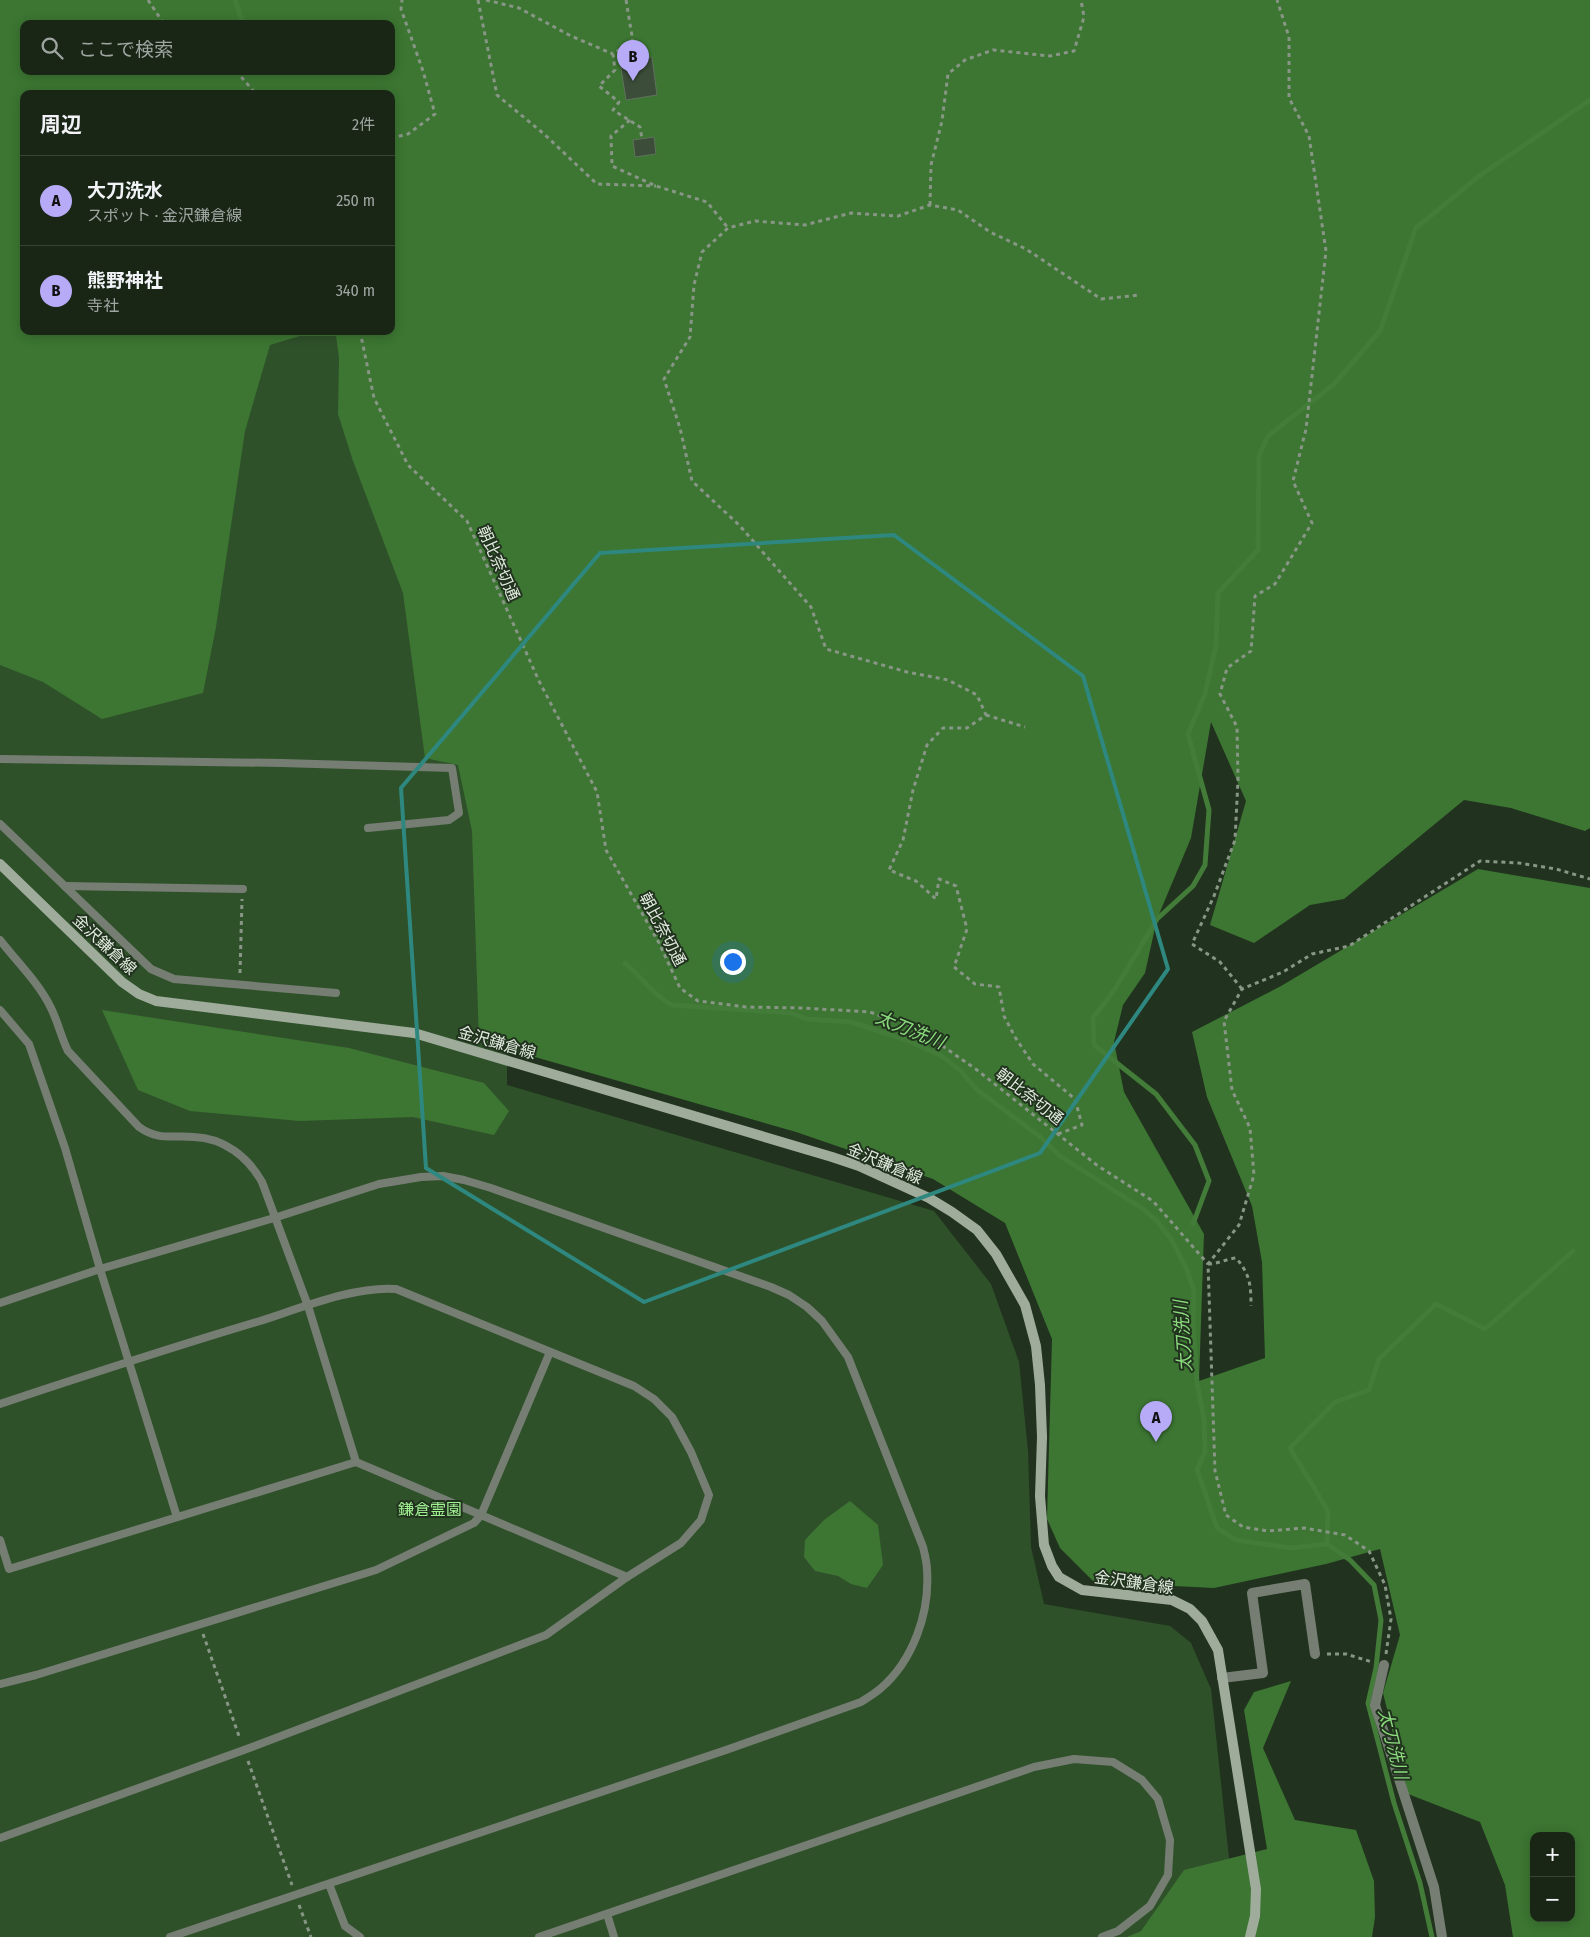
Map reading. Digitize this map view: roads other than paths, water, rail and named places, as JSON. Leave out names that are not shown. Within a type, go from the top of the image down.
[{"type":"main road","name":"金沢鎌倉線","points":[[0,864],[122,982],[139,994],[156,1001],[414,1034],[859,1166],[929,1198],[977,1230],[996,1254],[1024,1306],[1034,1338],[1040,1385],[1042,1437],[1040,1496],[1044,1545],[1052,1566],[1059,1577],[1082,1590],[1172,1600],[1190,1609],[1202,1620],[1218,1650],[1256,1890],[1255,1916],[1250,1937]]},
{"type":"street","points":[[1222,1678],[1263,1673],[1252,1593],[1305,1584],[1315,1654]]},
{"type":"street","points":[[1384,1665],[1375,1705],[1434,1887],[1442,1937]]},
{"type":"lane","points":[[0,759],[282,763],[452,768],[459,813],[449,820],[368,828]]},
{"type":"lane","points":[[0,824],[151,969],[174,979],[336,993]]},
{"type":"lane","points":[[65,886],[243,889]]},
{"type":"lane","points":[[0,940],[41,991],[52,1009],[60,1036],[68,1051],[128,1116],[149,1134],[166,1138],[194,1137],[210,1139],[227,1146],[253,1166],[262,1182],[308,1306],[356,1462]]},
{"type":"lane","points":[[0,1010],[29,1044],[65,1148],[100,1269],[177,1517]]},
{"type":"lane","points":[[0,1303],[100,1269],[274,1218],[379,1184],[421,1177],[443,1176],[464,1180],[771,1286],[807,1307],[822,1322],[848,1356],[923,1547],[927,1570],[922,1618],[907,1658],[894,1676],[879,1690],[860,1702],[716,1753],[170,1937]]},
{"type":"lane","points":[[0,1404],[130,1361],[308,1306],[360,1291],[379,1288],[396,1289],[634,1386],[654,1399],[672,1417],[691,1452],[709,1495],[701,1520],[680,1543],[627,1577],[546,1636],[244,1750],[0,1838]]},
{"type":"lane","points":[[0,1684],[36,1676],[376,1570],[474,1523],[481,1514],[550,1352]]},
{"type":"lane","points":[[0,1540],[9,1569],[356,1462],[627,1577]]},
{"type":"lane","points":[[539,1937],[1034,1767],[1074,1759],[1113,1762],[1142,1780],[1158,1799],[1170,1840],[1168,1875],[1150,1906],[1118,1931],[1102,1937]]},
{"type":"lane","points":[[329,1884],[345,1926],[360,1937]]},
{"type":"lane","points":[[607,1914],[614,1937]]},
{"type":"waterway","points":[[235,0],[242,20]]},
{"type":"waterway","points":[[1193,1224],[1209,1181],[1195,1145],[1156,1094],[1094,1045],[1093,1018],[1115,989],[1157,919],[1193,886],[1205,865],[1209,810],[1188,734],[1205,694],[1216,645],[1218,593],[1258,550],[1259,456],[1268,436],[1334,384],[1380,331],[1416,228],[1479,176],[1590,100]]},
{"type":"waterway","name":"太刀洗川","points":[[625,963],[653,991],[672,1005],[791,1013],[807,1019],[851,1022],[906,1040],[940,1055],[960,1070],[976,1089],[1038,1135],[1060,1156],[1143,1209],[1157,1221],[1171,1239],[1187,1270],[1194,1291],[1193,1328],[1197,1383],[1204,1419],[1205,1452],[1197,1469],[1217,1528],[1236,1540],[1291,1548],[1327,1544],[1350,1560],[1374,1585],[1381,1620],[1376,1668],[1368,1703],[1394,1803],[1420,1883],[1432,1937]]},
{"type":"waterway","points":[[1327,1544],[1328,1511],[1290,1448],[1335,1402],[1369,1390],[1379,1359],[1436,1304],[1485,1329],[1573,1251]]},
{"type":"place","name":"熊野神社","points":[[633,81]]},
{"type":"place","name":"大刀洗水","points":[[1156,1442]]},
{"type":"park label","name":"鎌倉霊園","points":[[430,1509]]}]
